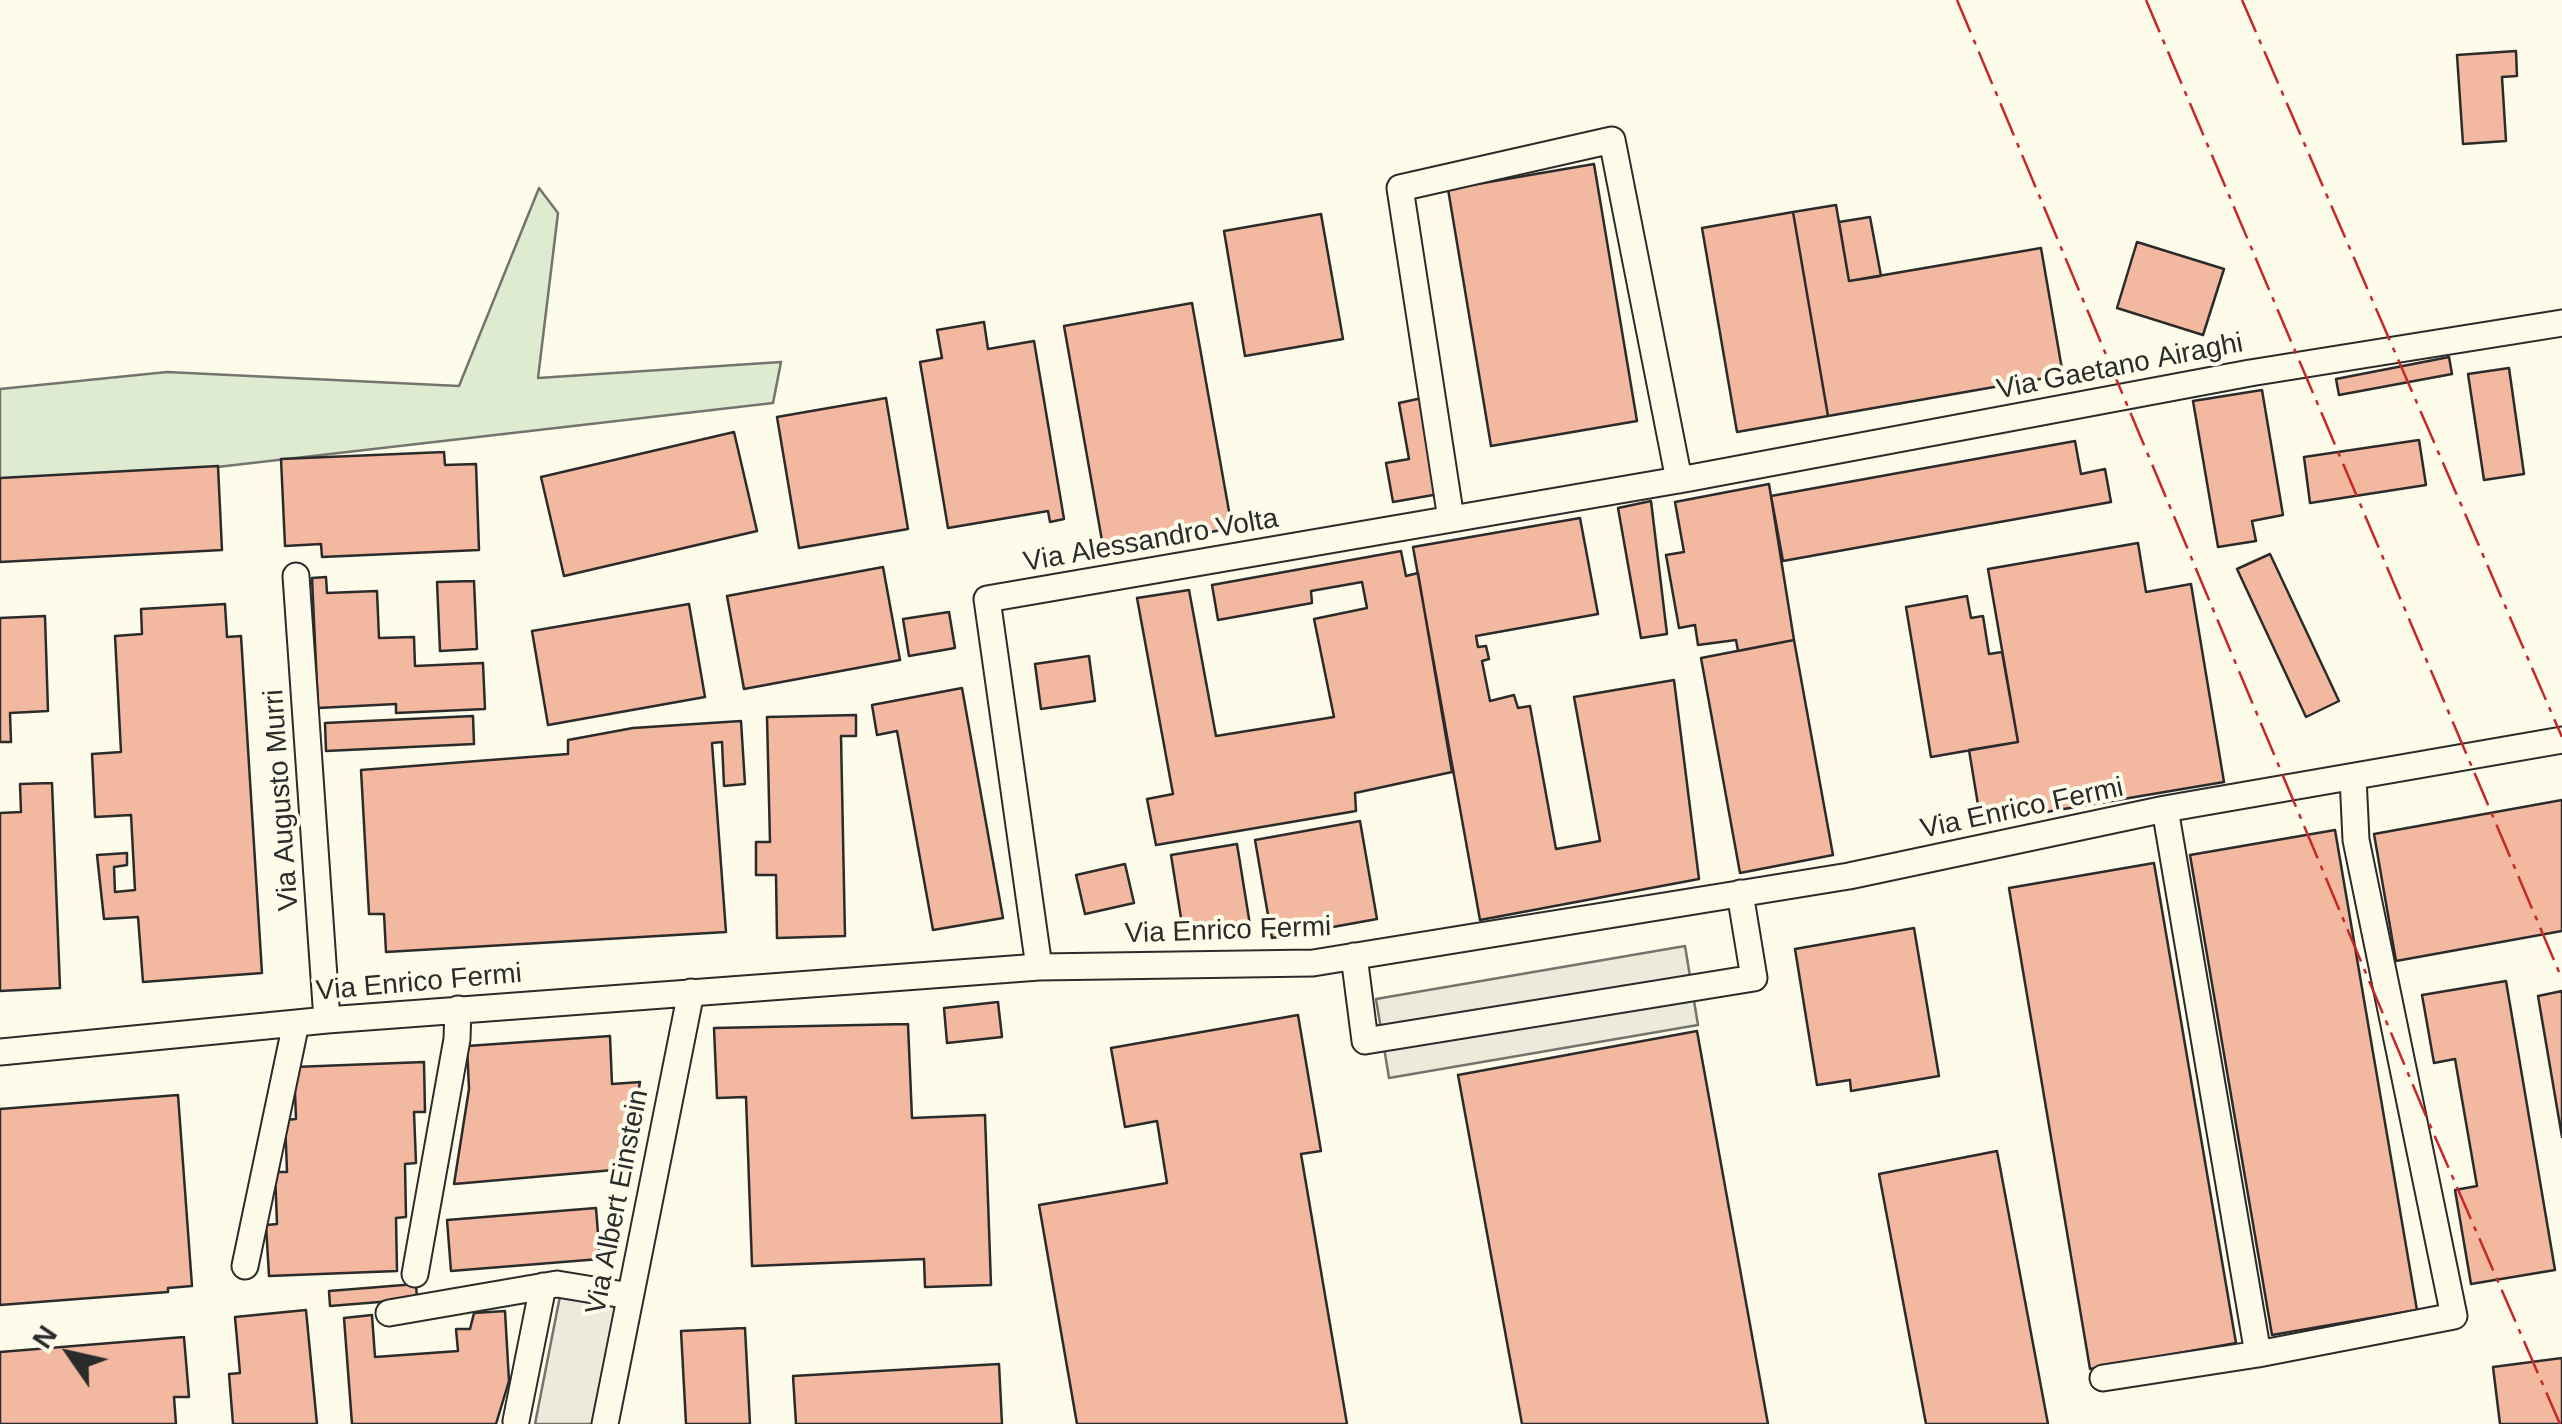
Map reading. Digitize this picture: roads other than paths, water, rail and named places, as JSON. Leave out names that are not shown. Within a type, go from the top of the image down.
[{"type":"street","points":[[1451,519],[1400,188],[1612,140],[1684,479]]},
{"type":"street","name":"Via Gaetano Airaghi","points":[[1684,479],[2250,373],[2562,323]]},
{"type":"street","name":"Via Alessandro Volta","points":[[1039,966],[988,599],[1684,479]]},
{"type":"street","name":"Via Augusto Murri","points":[[296,576],[328,1020]]},
{"type":"street","name":"Via Enrico Fermi","points":[[0,1052],[458,1009],[1039,966],[1313,963],[1849,876],[2165,810],[2562,740]]},
{"type":"street","points":[[2103,1378],[2258,1354],[2454,1316],[2356,840],[2353,777]]},
{"type":"street","points":[[2165,810],[2258,1354]]},
{"type":"street","points":[[1354,956],[1365,1041],[1754,978],[1740,893]]},
{"type":"street","name":"Via Albert Einstein","points":[[605,1424],[691,992]]},
{"type":"street","points":[[414,1274],[458,1039],[458,1009]]},
{"type":"street","points":[[245,1266],[296,1023]]},
{"type":"street","points":[[390,1312],[557,1284],[630,1296]]},
{"type":"street","points":[[516,1421],[543,1286]]}]
